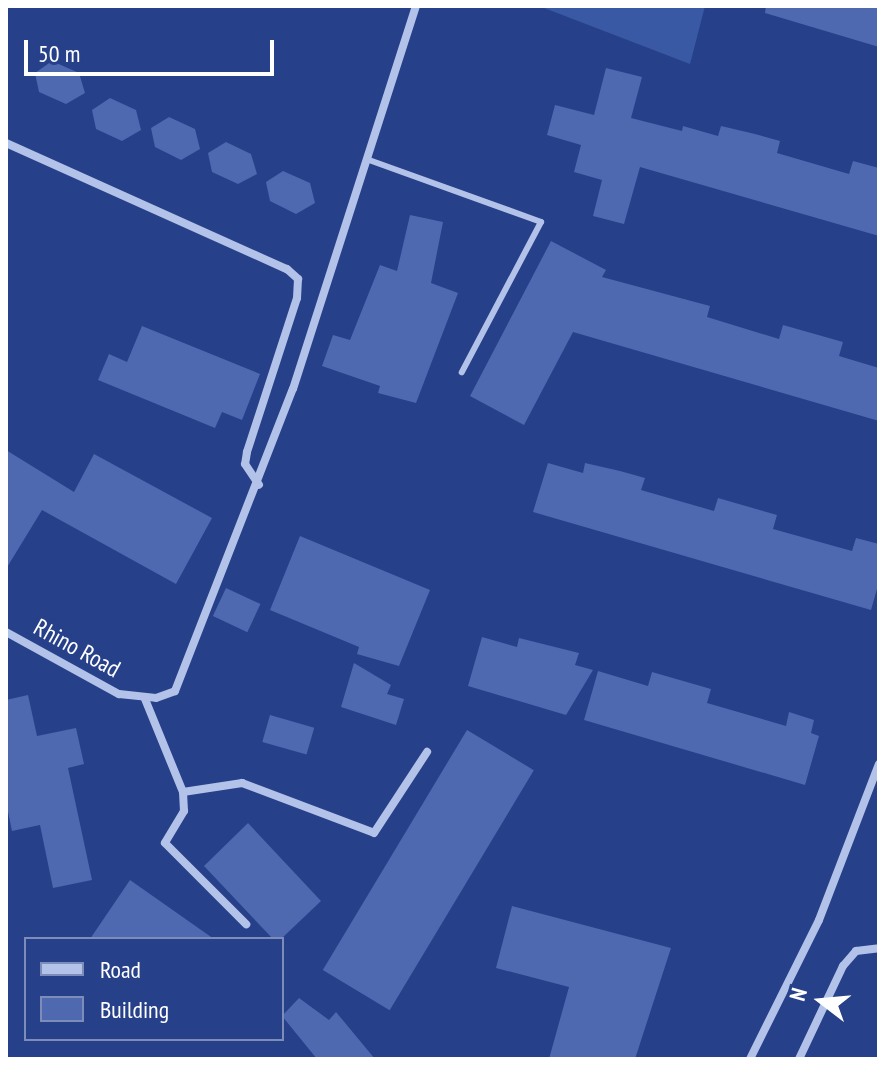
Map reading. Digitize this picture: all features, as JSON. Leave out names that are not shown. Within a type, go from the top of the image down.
[{"type":"street","points":[[246,924],[165,843],[184,811],[183,792],[145,699],[175,691],[259,485],[369,160],[416,6]]},
{"type":"street","points":[[6,143],[287,269],[298,279],[297,298],[247,452],[245,464],[259,485]]},
{"type":"street","name":"Rhino Road","points":[[6,632],[93,682],[145,699]]},
{"type":"street","points":[[183,792],[242,783],[374,833],[427,752]]},
{"type":"street","points":[[750,1059],[819,920],[879,764]]},
{"type":"street","points":[[799,1059],[843,966],[856,951],[879,948]]},
{"type":"lane","points":[[369,160],[541,222],[462,372]]},
{"type":"shaded area","points":[[539,6],[705,6],[690,64]]},
{"type":"building","points":[[766,6],[879,6],[879,47],[765,13]]},
{"type":"building","points":[[52,61],[79,73],[85,93],[66,104],[39,92],[35,73]]},
{"type":"building","points":[[606,68],[642,77],[631,118],[682,131],[683,126],[718,136],[721,126],[755,134],[780,141],[777,153],[849,174],[853,161],[879,168],[879,236],[640,167],[624,224],[593,216],[602,180],[574,172],[581,145],[547,135],[555,105],[594,115]]},
{"type":"building","points":[[110,98],[136,110],[141,130],[122,141],[96,129],[92,110]]},
{"type":"building","points":[[169,117],[195,129],[200,149],[181,160],[155,147],[151,128]]},
{"type":"building","points":[[226,142],[251,154],[257,174],[238,184],[212,172],[208,153]]},
{"type":"building","points":[[283,171],[310,183],[315,203],[296,214],[270,201],[266,182]]},
{"type":"building","points":[[410,215],[443,222],[431,283],[458,293],[416,403],[378,393],[380,386],[322,366],[333,335],[350,340],[380,265],[397,271]]},
{"type":"building","points":[[551,241],[606,270],[602,277],[710,306],[707,317],[779,339],[783,325],[843,342],[839,356],[879,368],[879,421],[573,332],[524,425],[470,396]]},
{"type":"building","points":[[142,326],[260,374],[242,420],[222,412],[215,428],[98,380],[109,354],[127,362]]},
{"type":"building","points":[[6,450],[74,492],[94,454],[212,518],[176,584],[42,510],[6,569]]},
{"type":"building","points":[[548,463],[583,473],[585,463],[645,478],[641,490],[714,511],[718,498],[777,515],[773,529],[852,551],[856,538],[879,544],[879,582],[871,610],[533,512]]},
{"type":"building","points":[[300,536],[430,590],[399,666],[357,654],[359,647],[270,610]]},
{"type":"building","points":[[226,588],[260,604],[247,632],[213,616]]},
{"type":"building","points":[[482,637],[517,647],[519,638],[579,653],[575,665],[593,670],[566,715],[468,686]]},
{"type":"building","points":[[354,663],[391,685],[387,694],[404,699],[396,725],[341,707]]},
{"type":"building","points":[[598,671],[648,686],[652,672],[711,689],[707,703],[786,726],[789,712],[814,720],[811,733],[819,736],[805,785],[584,720]]},
{"type":"building","points":[[28,695],[37,736],[76,728],[84,764],[68,768],[92,880],[53,888],[40,825],[12,831],[6,802],[6,700]]},
{"type":"building","points":[[270,715],[314,728],[307,755],[262,742]]},
{"type":"building","points":[[467,730],[534,770],[390,1010],[323,970]]},
{"type":"building","points":[[248,823],[321,901],[283,937],[271,937],[204,866]]},
{"type":"building","points":[[130,880],[211,937],[91,937]]},
{"type":"building","points":[[512,906],[671,948],[635,1059],[549,1059],[569,987],[496,968]]},
{"type":"building","points":[[299,998],[329,1020],[336,1012],[375,1059],[317,1059],[284,1018],[284,1014]]}]
